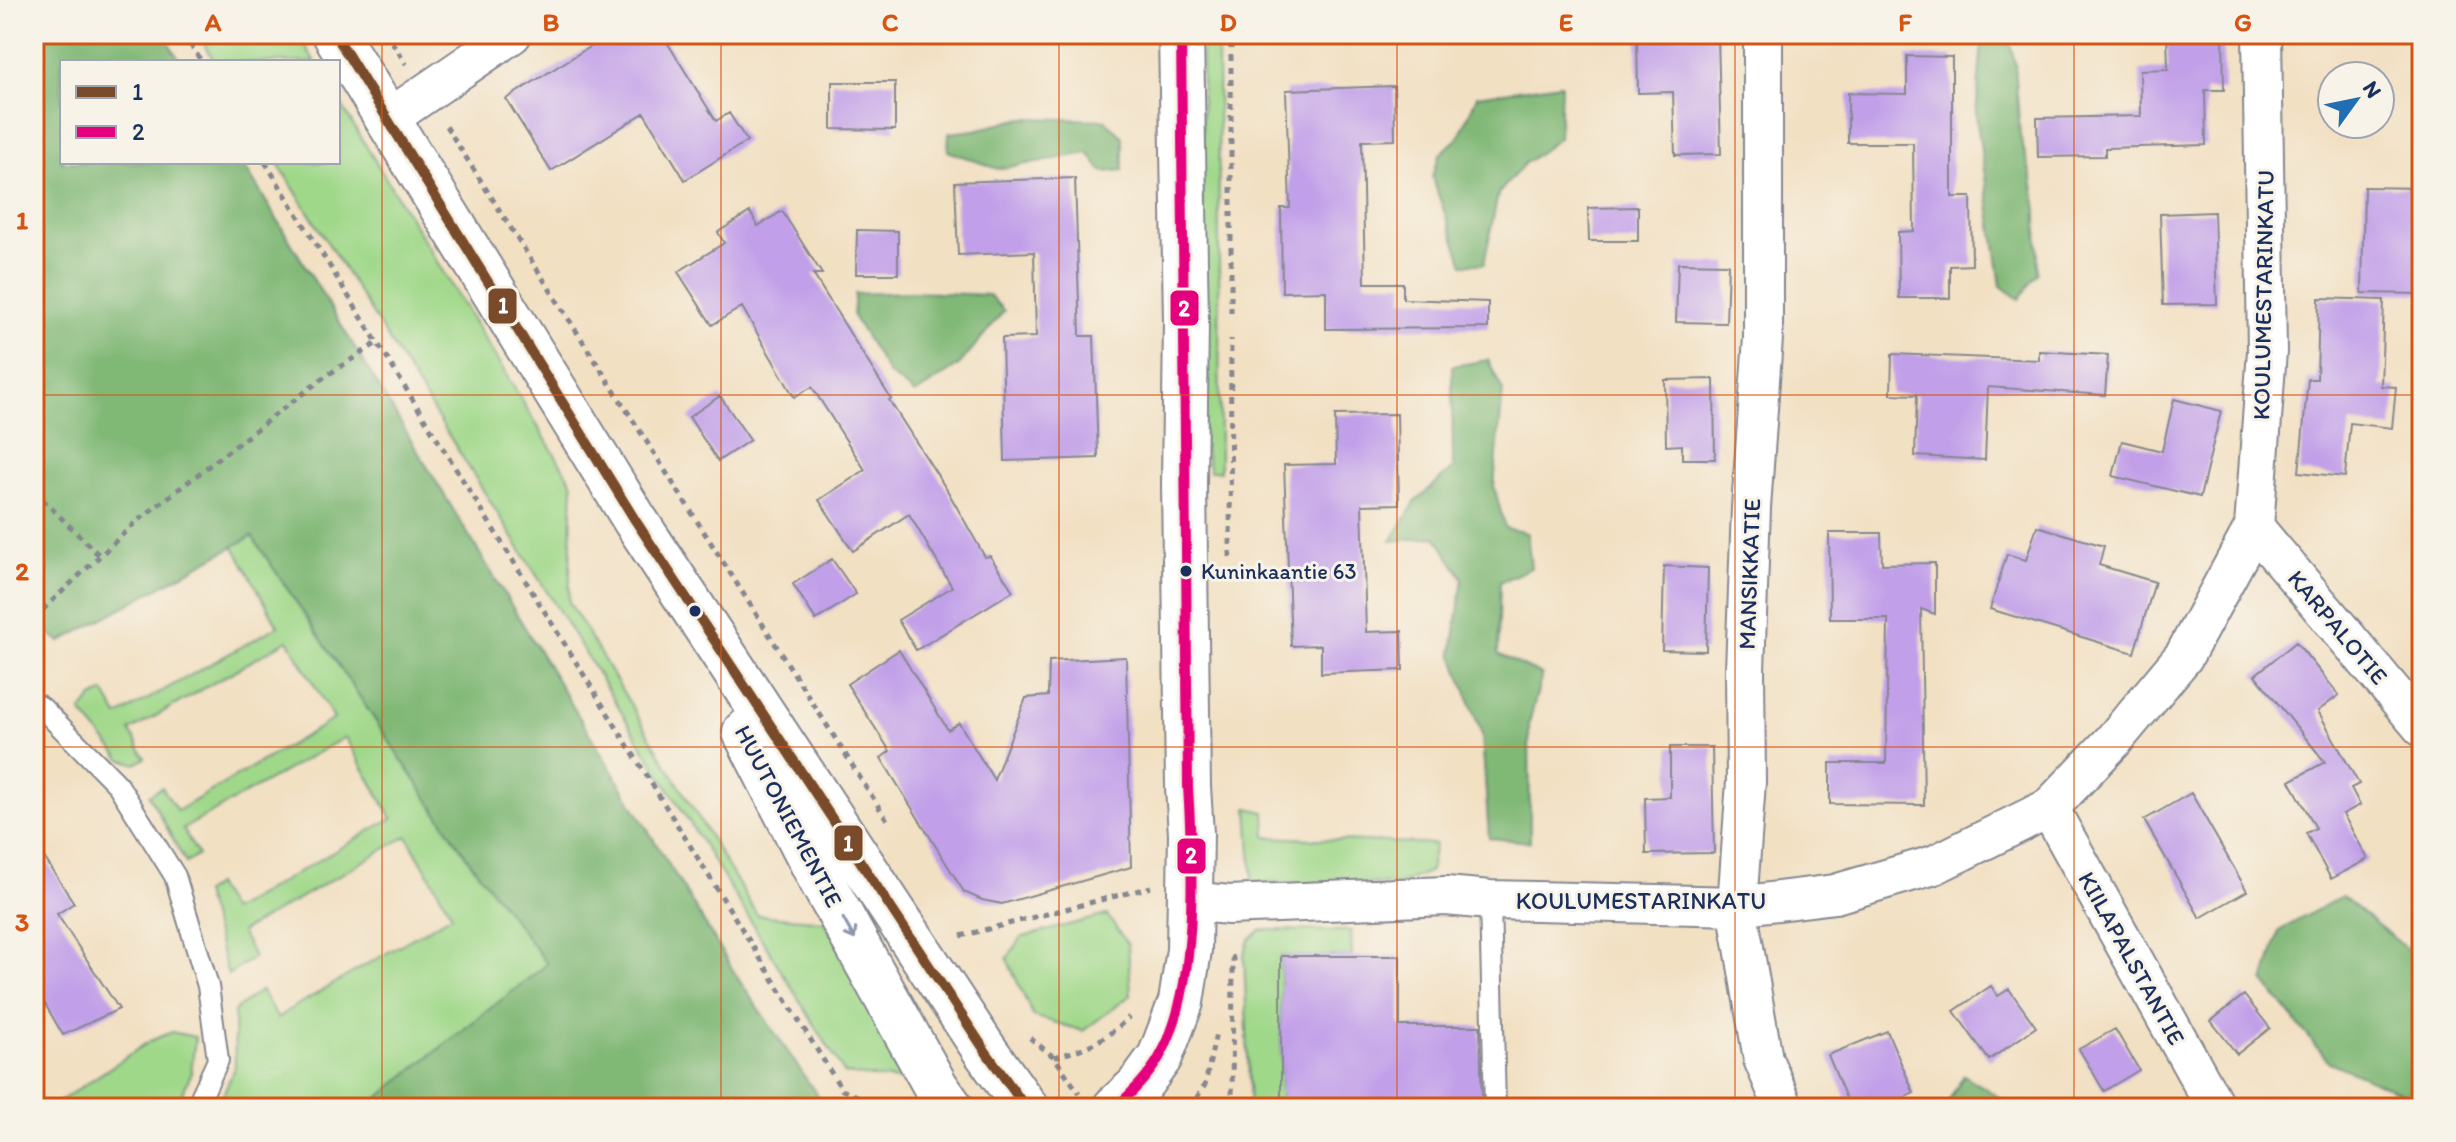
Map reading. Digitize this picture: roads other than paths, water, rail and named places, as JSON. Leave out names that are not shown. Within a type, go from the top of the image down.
[{"type":"main road","name":"HUUTONIEMENTIE","points":[[335,34],[635,520],[977,1040],[1026,1108]]},
{"type":"main road","points":[[1098,1102],[1138,1087],[1160,1057],[1181,1002],[1189,950],[1172,893],[1191,834],[1184,484],[1186,321],[1181,34]]},
{"type":"main road","name":"HUUTONIEMENTIE","points":[[635,520],[821,880],[936,1087],[951,1108]]},
{"type":"street","points":[[388,119],[512,34]]},
{"type":"street","name":"MANSIKKATIE","points":[[1763,34],[1763,338],[1751,508],[1745,670],[1746,782],[1737,906],[1763,1059],[1784,1108]]},
{"type":"street","name":"KOULUMESTARINKATU","points":[[1172,893],[1229,905],[1446,896],[1490,900],[1737,906],[1835,894],[1934,865],[2049,808],[2113,741],[2184,656],[2254,527],[2267,351],[2262,34]]},
{"type":"street","name":"KARPALOTIE","points":[[2254,527],[2422,727]]},
{"type":"street","name":"KIILAPALSTANTIE","points":[[2049,808],[2216,1108]]},
{"type":"lane","points":[[34,703],[118,785],[175,876],[208,986],[218,1060],[196,1108]]},
{"type":"lane","points":[[1490,900],[1495,1108]]},
{"type":"place","name":"Kuninkaantie 63","points":[[1186,571]]}]
